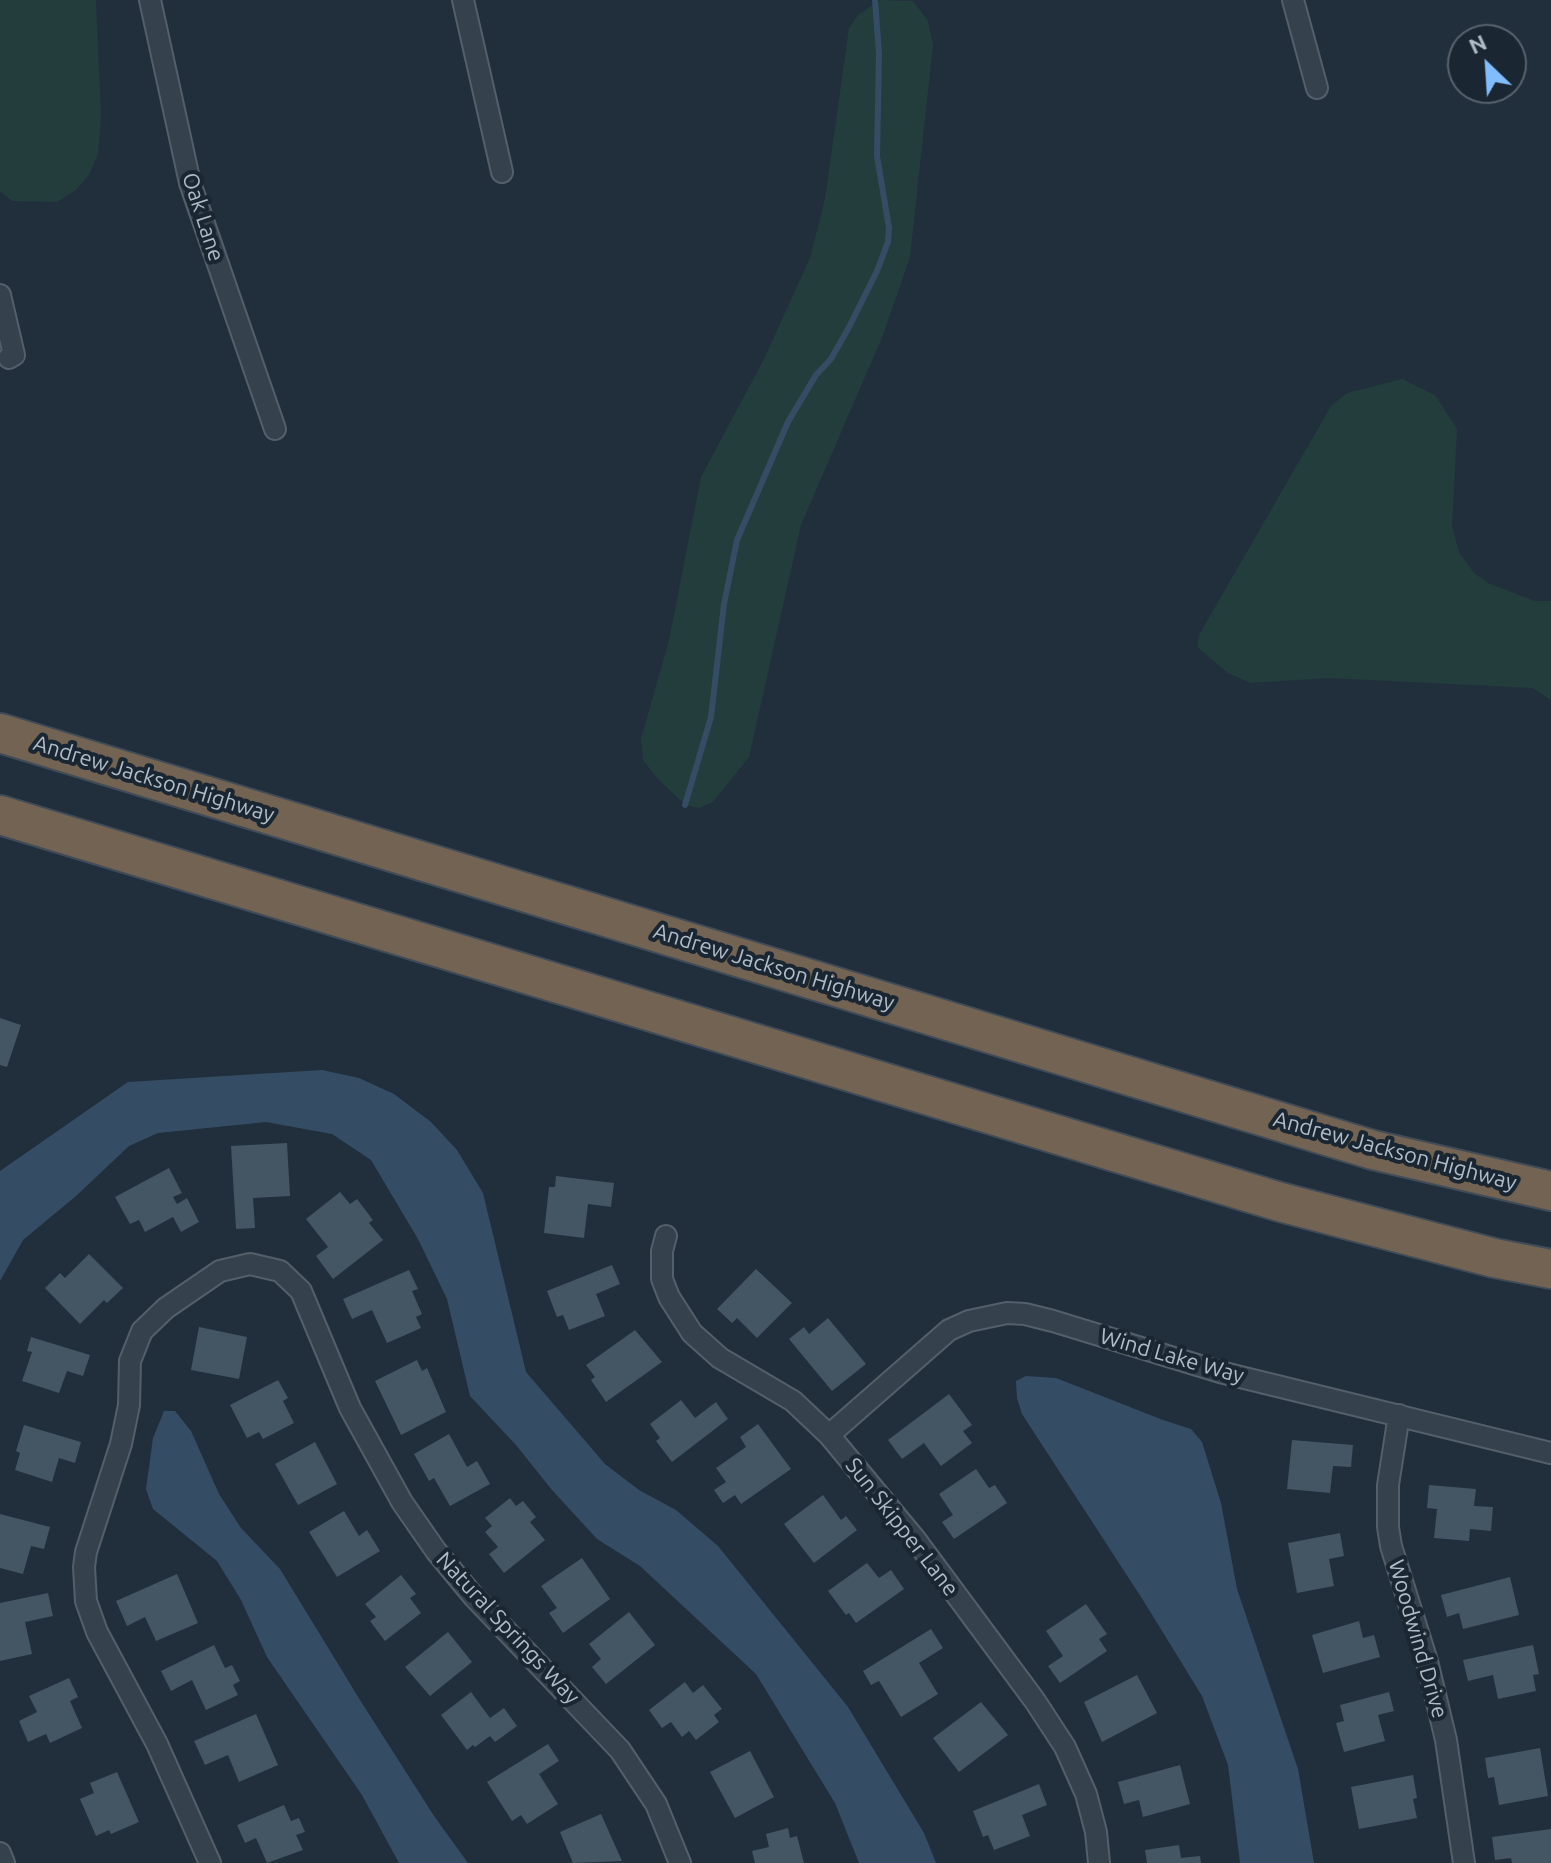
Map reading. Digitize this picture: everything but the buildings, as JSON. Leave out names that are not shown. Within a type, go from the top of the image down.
[{"type":"highway","name":"Andrew Jackson Highway","points":[[0,733],[1373,1150],[1551,1191]]},
{"type":"highway","points":[[0,815],[1280,1202],[1494,1258],[1551,1269]]},
{"type":"street","name":"Oak Lane","points":[[150,0],[190,183],[275,429]]},
{"type":"street","points":[[463,0],[502,172]]},
{"type":"street","points":[[1293,0],[1317,88]]},
{"type":"street","points":[[0,295],[14,355],[9,358]]},
{"type":"street","name":"Sun Skipper Lane","points":[[666,1236],[662,1251],[662,1279],[669,1297],[692,1333],[720,1358],[793,1401],[829,1435],[915,1539],[1035,1701],[1058,1736],[1086,1794],[1096,1832],[1099,1863]]},
{"type":"street","name":"Natural Springs Way","points":[[210,1863],[164,1759],[97,1632],[86,1601],[84,1567],[86,1552],[121,1444],[129,1405],[130,1361],[142,1331],[166,1308],[220,1271],[250,1264],[280,1271],[301,1291],[350,1408],[402,1502],[436,1551],[474,1597],[620,1750],[656,1804],[680,1863]]},
{"type":"street","name":"Wind Lake Way","points":[[829,1435],[949,1330],[969,1321],[1007,1313],[1053,1321],[1220,1372],[1551,1453]]},
{"type":"street","name":"Woodwind Drive","points":[[1399,1415],[1388,1485],[1388,1527],[1391,1546],[1427,1661],[1446,1740],[1464,1863]]},
{"type":"street","points":[[0,1853],[4,1863]]},
{"type":"green space","points":[[0,0],[96,0],[101,117],[98,154],[89,175],[76,190],[57,202],[12,201],[0,191]]},
{"type":"green space","points":[[880,0],[913,1],[928,21],[933,45],[910,257],[883,335],[801,525],[749,757],[713,802],[699,808],[685,805],[643,760],[641,739],[669,640],[701,477],[764,359],[810,258],[825,199],[849,28],[858,15]]},
{"type":"green space","points":[[1402,379],[1435,395],[1457,429],[1452,526],[1459,552],[1474,573],[1488,583],[1535,601],[1551,601],[1551,700],[1533,688],[1328,678],[1251,683],[1228,673],[1197,647],[1199,635],[1331,406],[1347,393]]},
{"type":"water","points":[[322,1070],[359,1078],[394,1094],[431,1122],[457,1150],[483,1193],[526,1372],[605,1464],[639,1490],[676,1510],[718,1546],[848,1707],[924,1833],[936,1863],[859,1863],[835,1803],[756,1674],[640,1566],[597,1539],[470,1396],[447,1299],[418,1239],[371,1160],[332,1134],[266,1122],[158,1133],[129,1146],[23,1240],[0,1281],[0,1171],[128,1082]]},
{"type":"water","points":[[1026,1376],[1056,1378],[1191,1429],[1202,1442],[1221,1503],[1237,1589],[1298,1769],[1314,1863],[1240,1863],[1228,1765],[1202,1696],[1022,1414],[1016,1381]]},
{"type":"water","points":[[164,1411],[175,1411],[191,1431],[219,1494],[241,1528],[280,1569],[434,1816],[468,1863],[399,1863],[362,1795],[267,1657],[241,1600],[217,1561],[153,1509],[146,1489],[153,1438]]},
{"type":"waterway","points":[[685,805],[711,717],[724,604],[737,540],[788,422],[848,329],[888,242],[889,228],[877,156],[879,53],[875,0]]}]
